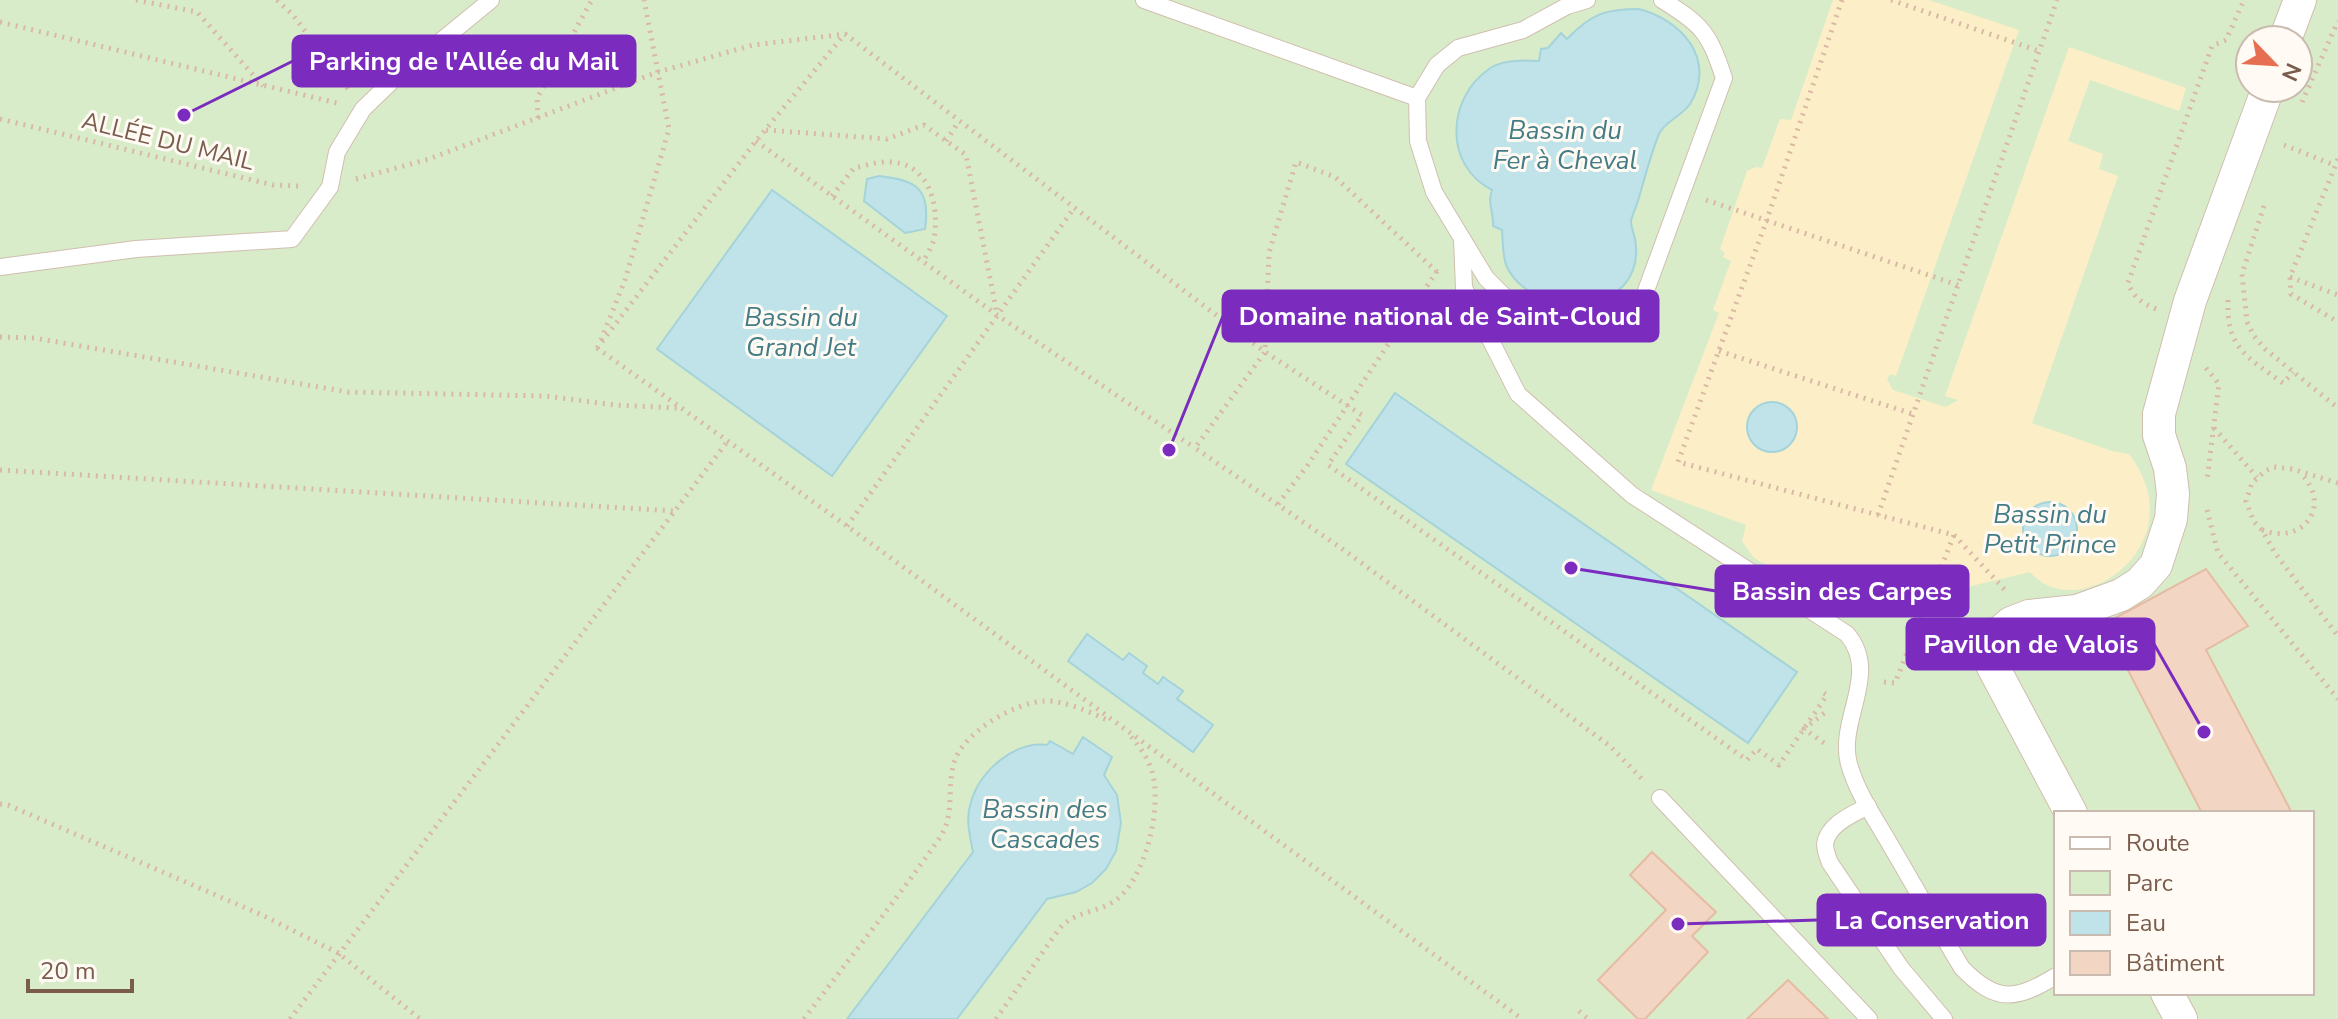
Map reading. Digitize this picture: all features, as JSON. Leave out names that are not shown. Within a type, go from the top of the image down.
[{"type":"street","points":[[2291,24],[2300,0]]},
{"type":"street","points":[[2070,811],[1992,665],[1993,638],[2011,623],[2029,616],[2077,611],[2121,595],[2140,583],[2156,565],[2171,519],[2173,494],[2170,468],[2159,435],[2159,414],[2190,301],[2262,104]]},
{"type":"street","points":[[2168,995],[2181,1019]]},
{"type":"lane","points":[[0,267],[136,249],[292,239],[330,187],[337,152],[363,109],[392,81],[491,0]]},
{"type":"lane","points":[[1144,0],[1417,98]]},
{"type":"lane","points":[[1587,0],[1567,6],[1523,30],[1458,48],[1437,65],[1417,98],[1418,141],[1434,192],[1486,278],[1517,309],[1573,325],[1601,320],[1644,296],[1724,78],[1713,43],[1695,20],[1662,0]]},
{"type":"lane","points":[[1462,239],[1464,288],[1518,394],[1632,495],[1847,634],[1855,644],[1859,656],[1860,688],[1851,721],[1848,762],[1868,806],[1962,968],[1975,982],[1993,992],[2011,996],[2029,993],[2054,977]]},
{"type":"lane","points":[[1660,798],[1869,1019]]},
{"type":"lane","points":[[1868,806],[1841,820],[1832,830],[1825,844],[1830,863],[1901,968],[1944,1019]]},
{"type":"path","points":[[136,0],[197,12],[264,87]]},
{"type":"path","points":[[277,0],[293,15],[363,109]]},
{"type":"path","points":[[538,118],[537,98],[592,0]]},
{"type":"path","points":[[597,348],[625,280],[669,129],[644,0]]},
{"type":"path","points":[[1842,0],[1766,222],[1678,462],[1954,535],[2029,616]]},
{"type":"path","points":[[1891,0],[2039,51]]},
{"type":"path","points":[[1878,515],[2057,0]]},
{"type":"path","points":[[2190,301],[2172,315],[2139,301],[2128,283],[2212,46],[2226,40],[2244,0]]},
{"type":"path","points":[[2296,116],[2338,21]]},
{"type":"path","points":[[0,22],[363,109]]},
{"type":"path","points":[[597,348],[756,141],[845,34],[1265,352],[1362,415],[1328,465],[1747,760],[1757,749],[1779,765],[1827,695],[1819,690]]},
{"type":"path","name":"ALLÉE DU MAIL","points":[[0,119],[273,185],[330,187],[429,159],[658,72],[753,45],[845,34]]},
{"type":"path","points":[[946,141],[959,121]]},
{"type":"path","points":[[765,130],[887,139],[924,125],[966,155],[997,315]]},
{"type":"path","points":[[2281,154],[2290,131]]},
{"type":"path","points":[[756,141],[997,315],[1278,504],[1610,746],[1660,798]]},
{"type":"path","points":[[2284,145],[2336,162],[2290,277],[2291,294],[2338,322]]},
{"type":"path","points":[[832,196],[854,168],[886,162],[911,167],[924,177],[934,200],[934,240],[924,261]]},
{"type":"path","points":[[1195,448],[1265,352],[1269,253],[1296,162],[1335,177],[1437,272]]},
{"type":"path","points":[[1700,198],[1958,285]]},
{"type":"path","points":[[2264,205],[2242,274],[2247,322],[2254,336],[2338,408]]},
{"type":"path","points":[[847,526],[1074,207]]},
{"type":"path","points":[[2290,277],[2338,295]]},
{"type":"path","points":[[2228,293],[2228,329],[2238,348],[2283,383],[2293,372]]},
{"type":"path","points":[[1278,504],[1347,407],[1417,298]]},
{"type":"path","points":[[0,337],[34,338],[348,392],[546,396],[614,405],[680,408]]},
{"type":"path","points":[[597,348],[847,526],[1522,1019]]},
{"type":"path","points":[[1719,351],[1913,414]]},
{"type":"path","points":[[2175,358],[2207,369],[2219,384],[2207,483]]},
{"type":"path","points":[[2214,428],[2257,477]]},
{"type":"path","points":[[290,1019],[727,442]]},
{"type":"path","points":[[2338,483],[2285,467],[2274,467],[2257,477],[2248,490],[2246,501],[2254,522],[2275,553],[2338,636]]},
{"type":"path","points":[[0,470],[674,511]]},
{"type":"path","points":[[2262,530],[2286,535],[2307,523],[2315,501],[2313,489],[2299,472]]},
{"type":"path","points":[[2206,504],[2218,553],[2338,699]]},
{"type":"path","points":[[1879,682],[1895,683],[1954,535]]},
{"type":"path","points":[[804,1019],[950,822],[950,780],[955,759],[972,736],[996,716],[1045,700],[1078,708],[1124,729],[1151,768],[1156,801],[1142,861],[1130,883],[1114,901],[1069,918],[996,1019]]},
{"type":"path","points":[[0,796],[8,805]]},
{"type":"path","points":[[0,804],[262,915],[338,953],[420,1019]]},
{"type":"path","points":[[1579,1011],[1588,1019]]},
{"type":"green space","points":[[0,0],[2338,0],[2338,1019],[0,1019]]},
{"type":"sand","points":[[1833,0],[1929,0],[2019,30],[1896,376],[1890,374],[1887,379],[1893,390],[1946,407],[1958,400],[1945,396],[2069,47],[2186,88],[2179,111],[2090,80],[2068,141],[2103,154],[2099,169],[2118,176],[2032,423],[2129,454],[2147,487],[2149,518],[2141,546],[2123,568],[2101,583],[2075,590],[2051,587],[2030,572],[1917,599],[1913,610],[1770,567],[1754,558],[1742,541],[1746,525],[1651,490],[1719,313],[1713,310],[1731,261],[1723,257],[1725,253],[1720,249],[1747,171],[1762,168],[1780,119],[1791,120]]},
{"type":"water","name":"Bassin du Fer à Cheval","points":[[1639,9],[1669,22],[1691,44],[1699,72],[1697,88],[1690,104],[1665,126],[1656,142],[1631,221],[1636,251],[1628,280],[1611,295],[1596,301],[1561,303],[1544,298],[1529,291],[1507,267],[1502,230],[1493,226],[1492,190],[1476,179],[1465,165],[1458,148],[1456,131],[1459,113],[1475,82],[1494,66],[1513,61],[1539,61],[1541,49],[1548,48],[1561,33],[1567,39],[1599,15]]},
{"type":"water","points":[[879,176],[903,180],[918,189],[926,204],[925,229],[905,233],[864,201],[867,179]]},
{"type":"water","name":"Bassin du Grand Jet","points":[[772,190],[947,316],[832,476],[657,349]]},
{"type":"water","points":[[1395,393],[1797,672],[1748,743],[1346,464]]},
{"type":"water","points":[[1772,402],[1789,410],[1797,427],[1789,444],[1772,452],[1755,444],[1747,427],[1755,410]]},
{"type":"water","name":"Bassin du Petit Prince","points":[[2050,502],[2069,510],[2077,529],[2069,548],[2050,556],[2031,548],[2023,529],[2031,510]]},
{"type":"water","points":[[1087,634],[1123,660],[1129,653],[1147,666],[1143,673],[1158,684],[1163,677],[1183,691],[1177,699],[1213,725],[1193,752],[1068,661]]},
{"type":"water","name":"Bassin des Cascades","points":[[1083,737],[1112,757],[1104,775],[1117,795],[1121,823],[1116,851],[1106,869],[1092,883],[1076,892],[1047,899],[957,1019],[847,1019],[973,852],[969,808],[975,790],[990,769],[1011,753],[1035,745],[1047,745],[1050,741],[1073,754]]},
{"type":"building","points":[[2206,569],[2248,626],[2206,650],[2291,811],[2201,811],[2104,624]]},
{"type":"building","points":[[1652,852],[1716,912],[1692,936],[1708,952],[1645,1019],[1638,1019],[1598,980],[1666,910],[1630,875]]},
{"type":"building","points":[[1788,980],[1828,1019],[1747,1019]]},
{"type":"place","name":"Parking de l'Allée du Mail","points":[[184,115]]},
{"type":"place","name":"Domaine national de Saint-Cloud","points":[[1169,450]]},
{"type":"place","name":"Bassin des Carpes","points":[[1571,568]]},
{"type":"place","name":"Pavillon de Valois","points":[[2204,732]]},
{"type":"place","name":"La Conservation","points":[[1678,924]]}]
